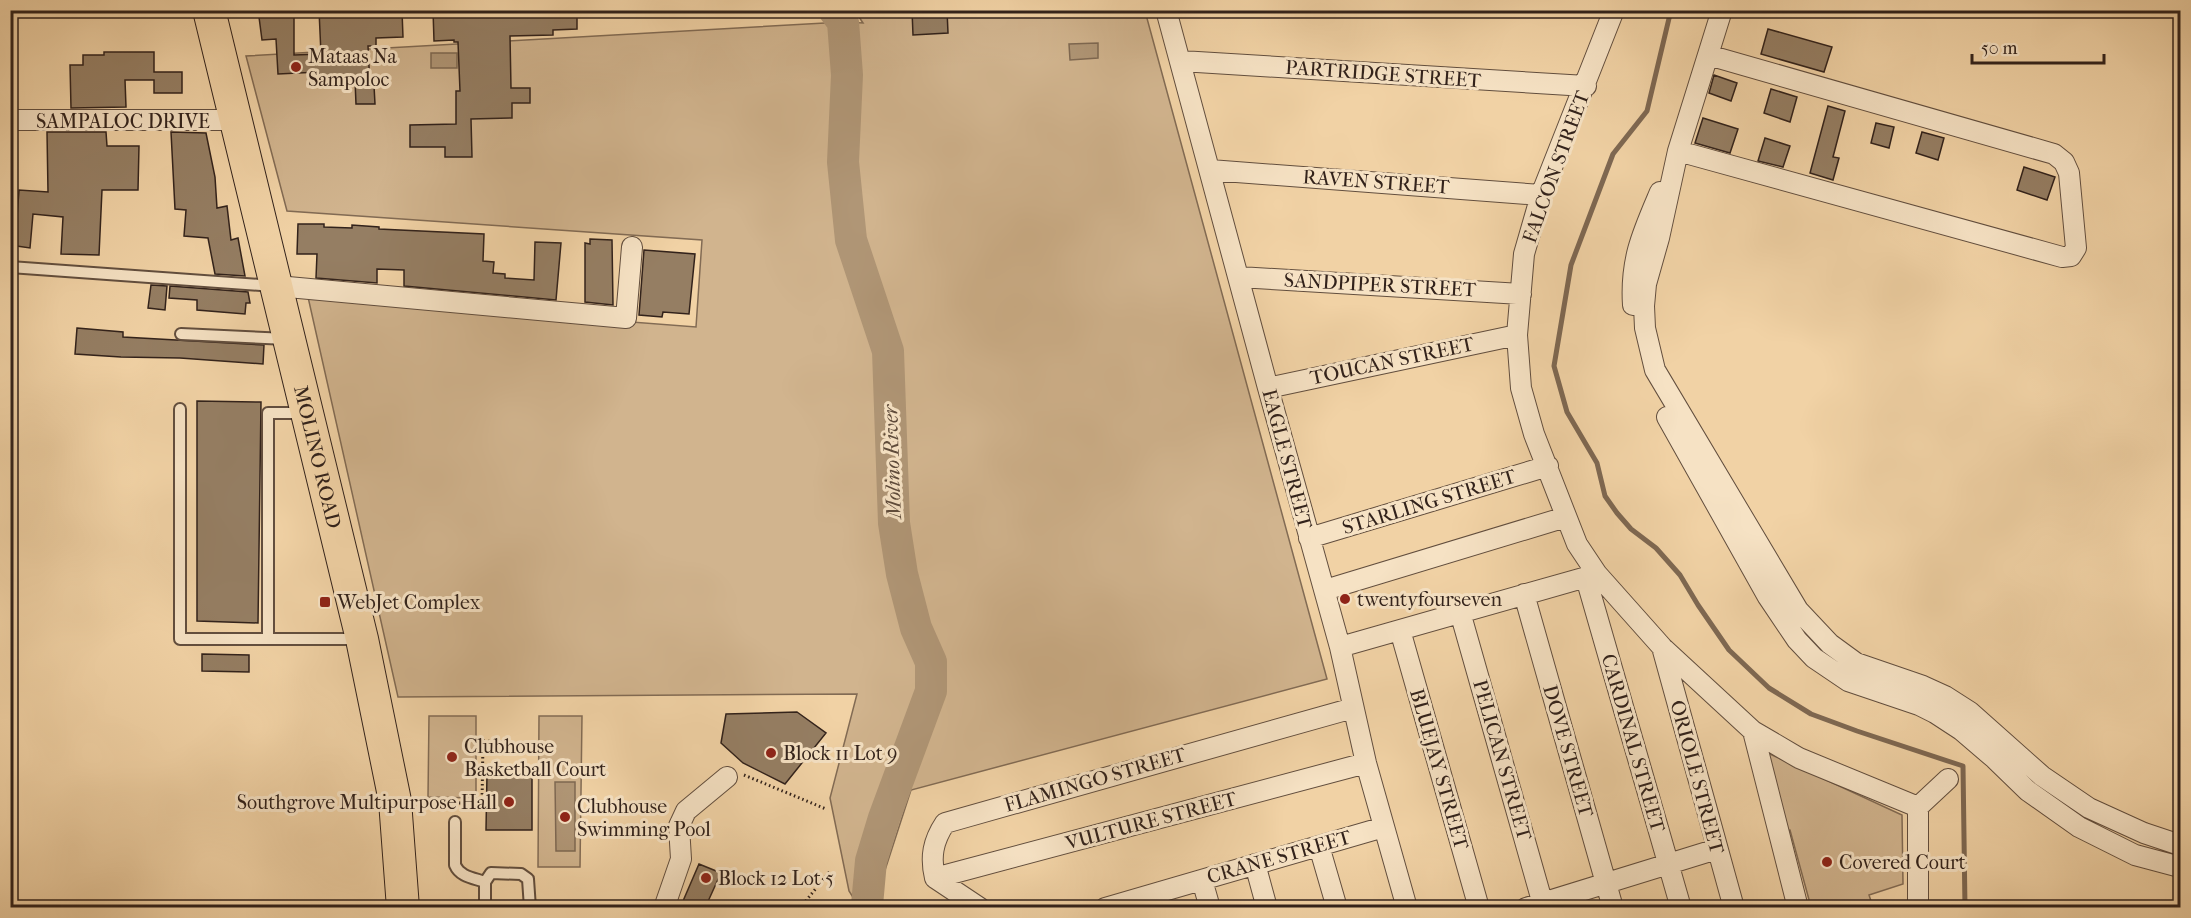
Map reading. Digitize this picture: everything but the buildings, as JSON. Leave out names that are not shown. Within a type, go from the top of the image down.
[{"type":"main road","name":"MOLINO ROAD","points":[[209,10],[362,639],[395,801],[403,908]]},
{"type":"street","name":"EAGLE STREET","points":[[1166,10],[1340,647],[1366,764],[1407,908]]},
{"type":"street","name":"FALCON STREET","points":[[1592,576],[1534,434],[1521,388],[1516,335],[1524,254],[1541,195],[1586,86],[1614,10]]},
{"type":"street","points":[[1708,55],[1713,10]]},
{"type":"street","points":[[1722,10],[1678,151],[1646,285],[1645,328],[1655,370],[1798,610],[1830,644],[1856,663],[1946,696],[1970,712],[2042,776],[2089,808],[2144,833],[2181,845]]},
{"type":"street","points":[[1678,151],[2062,257],[2071,256],[2076,248],[2069,173],[2064,162],[2054,154],[1708,55]]},
{"type":"street","name":"PARTRIDGE STREET","points":[[1181,61],[1586,86]]},
{"type":"street","name":"SAMPALOC DRIVE","points":[[10,120],[235,120]]},
{"type":"street","points":[[1678,151],[1640,237],[1632,287],[1635,346],[1646,378],[1768,597],[1797,640],[1814,658],[1848,681],[1919,705],[1961,730],[2028,791],[2079,827],[2135,855],[2181,867]]},
{"type":"street","name":"RAVEN STREET","points":[[1210,170],[1541,195]]},
{"type":"street","points":[[277,286],[626,318],[632,248]]},
{"type":"street","name":"SANDPIPER STREET","points":[[1239,277],[1521,294]]},
{"type":"street","name":"TOUCAN STREET","points":[[1268,388],[1516,335]]},
{"type":"street","name":"STARLING STREET","points":[[1309,538],[1548,466]]},
{"type":"street","points":[[1324,590],[1566,517]]},
{"type":"street","points":[[1340,647],[1592,576],[1662,647],[1753,731],[1799,758],[1918,807]]},
{"type":"street","name":"CARDINAL STREET","points":[[1592,576],[1681,908]]},
{"type":"street","name":"DOVE STREET","points":[[1524,594],[1613,908]]},
{"type":"street","name":"PELICAN STREET","points":[[1460,612],[1537,906]]},
{"type":"street","name":"BLUEJAY STREET","points":[[1400,630],[1479,908]]},
{"type":"street","name":"ORIOLE STREET","points":[[1662,647],[1734,908]]},
{"type":"street","name":"FLAMINGO STREET","points":[[935,878],[931,861],[932,854],[937,834],[945,823],[1353,708]]},
{"type":"street","points":[[1753,731],[1798,908]]},
{"type":"street","name":"VULTURE STREET","points":[[935,878],[1366,764]]},
{"type":"street","points":[[664,908],[681,859],[679,826],[686,811],[727,777]]},
{"type":"street","points":[[1918,908],[1918,807],[1948,779]]},
{"type":"street","name":"CRANE STREET","points":[[1105,908],[1145,902],[1202,880],[1384,827]]},
{"type":"street","points":[[1319,846],[1337,908]]},
{"type":"street","points":[[1537,906],[1668,862],[1716,849]]},
{"type":"street","points":[[1255,864],[1267,908]]},
{"type":"street","points":[[935,878],[980,908]]},
{"type":"street","points":[[1202,880],[1210,908]]},
{"type":"lane","points":[[10,267],[277,286]]},
{"type":"lane","points":[[180,334],[290,340]]},
{"type":"lane","points":[[180,410],[180,639],[362,639]]},
{"type":"lane","points":[[268,639],[268,413],[308,413]]},
{"type":"lane","points":[[455,822],[455,866],[457,870],[460,874],[485,882]]},
{"type":"lane","points":[[485,908],[485,882],[491,873],[521,874],[528,879],[530,908]]},
{"type":"path","points":[[455,822],[455,803],[482,803],[483,741],[507,742]]},
{"type":"path","points":[[727,777],[746,774],[826,809]]},
{"type":"path","points":[[800,908],[831,870]]},
{"type":"shaded area","points":[[855,11],[1145,11],[1327,679],[911,790],[874,904],[880,908],[859,907],[849,891],[830,798],[857,694],[398,697],[308,297],[696,327],[702,240],[287,211],[246,56],[843,22],[863,23]]},
{"type":"shaded area","points":[[1098,43],[1098,58],[1070,60],[1069,44]]},
{"type":"shaded area","points":[[431,53],[457,53],[457,68],[431,68]]},
{"type":"shaded area","name":"Clubhouse Basketball Court","points":[[429,716],[476,716],[476,798],[428,797]]},
{"type":"shaded area","points":[[539,716],[582,716],[580,867],[538,867]]},
{"type":"shaded area","points":[[1759,749],[1902,815],[1903,884],[1869,895],[1873,907],[1811,907],[1790,830],[1783,831]]},
{"type":"shaded area","name":"Clubhouse Swimming Pool","points":[[555,782],[575,782],[575,851],[556,851]]},
{"type":"waterway","name":"Molino River","points":[[834,10],[843,22],[847,75],[843,162],[851,240],[888,351],[894,523],[902,574],[916,628],[931,662],[931,691],[884,818],[871,861],[867,905],[869,908]]},
{"type":"waterway","points":[[1671,10],[1647,111],[1613,154],[1571,265],[1554,366],[1567,412],[1597,463],[1605,496],[1617,513],[1631,529],[1656,548],[1680,575],[1729,650],[1769,688],[1811,714],[1963,766],[1965,908]]},
{"type":"place","name":"Mataas Na Sampoloc","points":[[296,67]]},
{"type":"place","name":"twentyfourseven","points":[[1345,599]]},
{"type":"place","name":"WebJet Complex","points":[[325,602]]},
{"type":"place","name":"Block 11 Lot 9","points":[[771,753]]},
{"type":"place","name":"Clubhouse Basketball Court","points":[[452,757]]},
{"type":"place","name":"Southgrove Multipurpose Hall","points":[[509,802]]},
{"type":"place","name":"Clubhouse Swimming Pool","points":[[565,817]]},
{"type":"place","name":"Covered Court","points":[[1827,862]]},
{"type":"place","name":"Block 12 Lot 5","points":[[706,878]]}]
